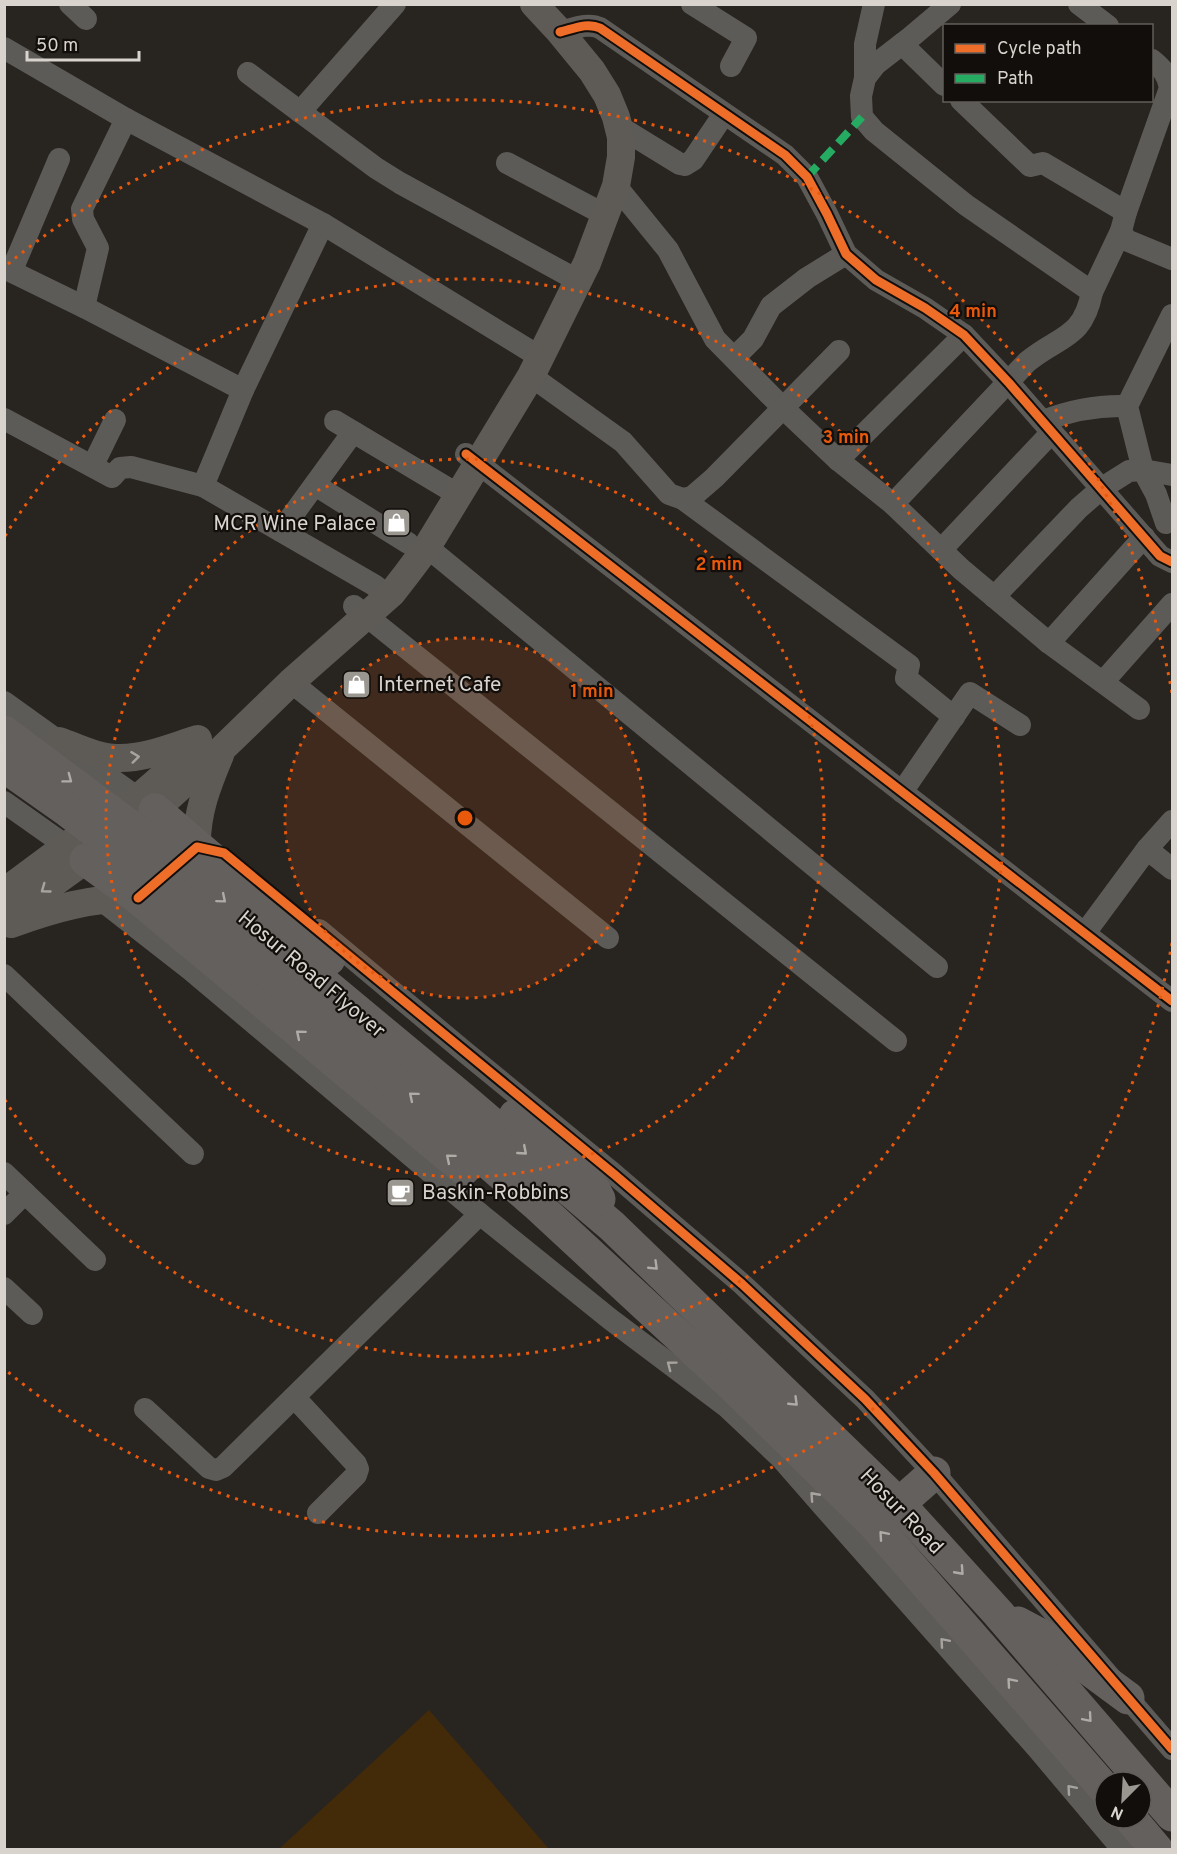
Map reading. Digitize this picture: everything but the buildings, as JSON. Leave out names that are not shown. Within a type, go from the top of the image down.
[{"type":"highway","name":"Hosur Road Flyover","points":[[18,727],[163,851],[277,963],[467,1142],[598,1261]]},
{"type":"highway","name":"Hosur Road Flyover","points":[[4,766],[68,810],[156,878],[463,1099],[612,1226]]},
{"type":"highway","points":[[146,804],[497,1102],[569,1159],[596,1192],[612,1226]]},
{"type":"highway","points":[[76,853],[138,898],[198,962],[525,1219],[581,1262],[598,1261]]},
{"type":"highway","name":"Hosur Road","points":[[612,1226],[899,1504],[998,1613],[1173,1815]]},
{"type":"highway","name":"Hosur Road","points":[[598,1261],[736,1389],[873,1523],[1093,1775]]},
{"type":"highway","points":[[899,1504],[934,1473]]},
{"type":"highway","points":[[998,1613],[1048,1639],[1128,1698]]},
{"type":"highway","points":[[1140,1830],[1157,1850]]},
{"type":"main road","points":[[512,4],[581,82],[594,102],[606,140],[604,173],[583,241],[566,274],[532,360]]},
{"type":"main road","points":[[4,892],[76,853],[146,804],[217,741],[291,682],[381,591],[418,545],[532,360],[587,263],[616,186],[621,157],[621,137],[607,95],[592,71],[534,4]]},
{"type":"main road","points":[[418,545],[420,529],[447,488],[472,459]]},
{"type":"main road","points":[[197,847],[196,830],[217,741],[278,671],[359,611]]},
{"type":"main road","points":[[59,741],[115,758],[140,757],[217,741]]},
{"type":"main road","points":[[4,918],[76,853]]},
{"type":"main road","points":[[4,927],[38,915],[100,899],[138,898]]},
{"type":"street","points":[[300,112],[395,4]]},
{"type":"street","points":[[692,4],[746,38],[731,66]]},
{"type":"street","points":[[874,4],[865,45],[865,78],[861,96],[862,117],[874,131],[966,205],[1092,292]]},
{"type":"street","points":[[865,78],[876,64],[950,4]]},
{"type":"street","points":[[1079,4],[1106,24]]},
{"type":"street","points":[[560,32],[593,25],[785,155],[807,177],[846,254],[876,280],[925,308],[964,335],[1009,383],[1160,556],[1173,562]]},
{"type":"street","points":[[902,44],[943,83]]},
{"type":"street","points":[[4,48],[126,119],[323,224],[532,360],[623,442],[669,494],[683,499],[909,665],[906,678],[954,717]]},
{"type":"street","points":[[893,504],[1027,362],[1040,351],[1073,332],[1085,318],[1092,292],[1123,222],[1170,88],[1168,77],[1153,61]]},
{"type":"street","points":[[248,73],[376,168],[566,274]]},
{"type":"street","points":[[963,102],[1030,166],[1043,163],[1123,222],[1126,240],[1173,258]]},
{"type":"street","points":[[618,126],[685,165],[693,160],[724,114]]},
{"type":"street","points":[[84,307],[98,248],[83,219],[82,209],[126,119]]},
{"type":"street","points":[[60,159],[8,269],[243,390]]},
{"type":"street","points":[[507,163],[594,208]]},
{"type":"street","points":[[616,186],[668,250],[715,339],[782,407],[838,459],[893,504],[994,597],[1049,643],[1138,709]]},
{"type":"street","points":[[203,486],[243,390],[323,224]]},
{"type":"street","points":[[735,358],[753,339],[771,306],[807,278],[846,254]]},
{"type":"street","points":[[1129,520],[1169,524],[1143,470],[1127,406],[1173,315]]},
{"type":"street","points":[[838,459],[964,335]]},
{"type":"street","points":[[683,499],[692,497],[714,478],[838,351]]},
{"type":"street","points":[[941,550],[1048,427],[1067,412],[1105,405],[1127,406]]},
{"type":"street","points":[[4,419],[93,465],[111,477],[120,468],[132,467],[203,486],[381,591]]},
{"type":"street","points":[[93,465],[115,420]]},
{"type":"street","points":[[335,421],[447,488]]},
{"type":"street","points":[[281,531],[348,439],[355,433]]},
{"type":"street","points":[[472,459],[1173,1001]]},
{"type":"street","points":[[994,597],[1078,508],[1102,488],[1129,471],[1143,470],[1173,475]]},
{"type":"street","points":[[315,485],[418,545],[937,967]]},
{"type":"street","points":[[1049,643],[1144,537]]},
{"type":"street","points":[[1103,682],[1173,604]]},
{"type":"street","points":[[359,611],[896,1041]]},
{"type":"street","points":[[291,682],[608,938]]},
{"type":"street","points":[[902,792],[970,693],[1020,725]]},
{"type":"street","points":[[4,702],[18,727],[59,741],[146,804]]},
{"type":"street","points":[[4,758],[18,727]]},
{"type":"street","points":[[59,741],[4,802],[76,853]]},
{"type":"street","points":[[1085,933],[1147,849],[1173,821]]},
{"type":"street","points":[[138,898],[197,847],[224,853],[615,1175],[750,1291],[865,1399],[934,1473],[1173,1749]]},
{"type":"street","points":[[1147,849],[1173,869]]},
{"type":"street","points":[[100,899],[198,962],[480,1214],[726,1407],[781,1458],[967,1668],[1123,1850]]},
{"type":"street","points":[[4,975],[193,1154]]},
{"type":"street","points":[[4,1173],[95,1260]]},
{"type":"street","points":[[4,1214],[25,1193]]},
{"type":"street","points":[[145,1408],[208,1468],[216,1470],[223,1467],[480,1214]]},
{"type":"street","points":[[4,1288],[32,1314]]},
{"type":"street","points":[[295,1398],[356,1464],[358,1469],[356,1475],[318,1513]]},
{"type":"shaded area","points":[[429,1710],[549,1849],[279,1849]]},
{"type":"marked path","points":[[807,177],[862,117]]},
{"type":"cycle path","points":[[560,32],[585,26],[600,28],[785,155],[807,177],[846,254],[876,280],[925,308],[964,335],[1009,383],[1160,556],[1172,562]]},
{"type":"cycle path","points":[[466,454],[1172,1001]]},
{"type":"cycle path","points":[[138,898],[197,847],[224,853],[615,1175],[742,1284],[865,1399],[934,1473],[1172,1749]]},
{"type":"place","name":"MCR Wine Palace","points":[[397,523]]},
{"type":"place","name":"Internet Cafe","points":[[357,684]]},
{"type":"place","name":"Baskin-Robbins","points":[[401,1192]]}]
